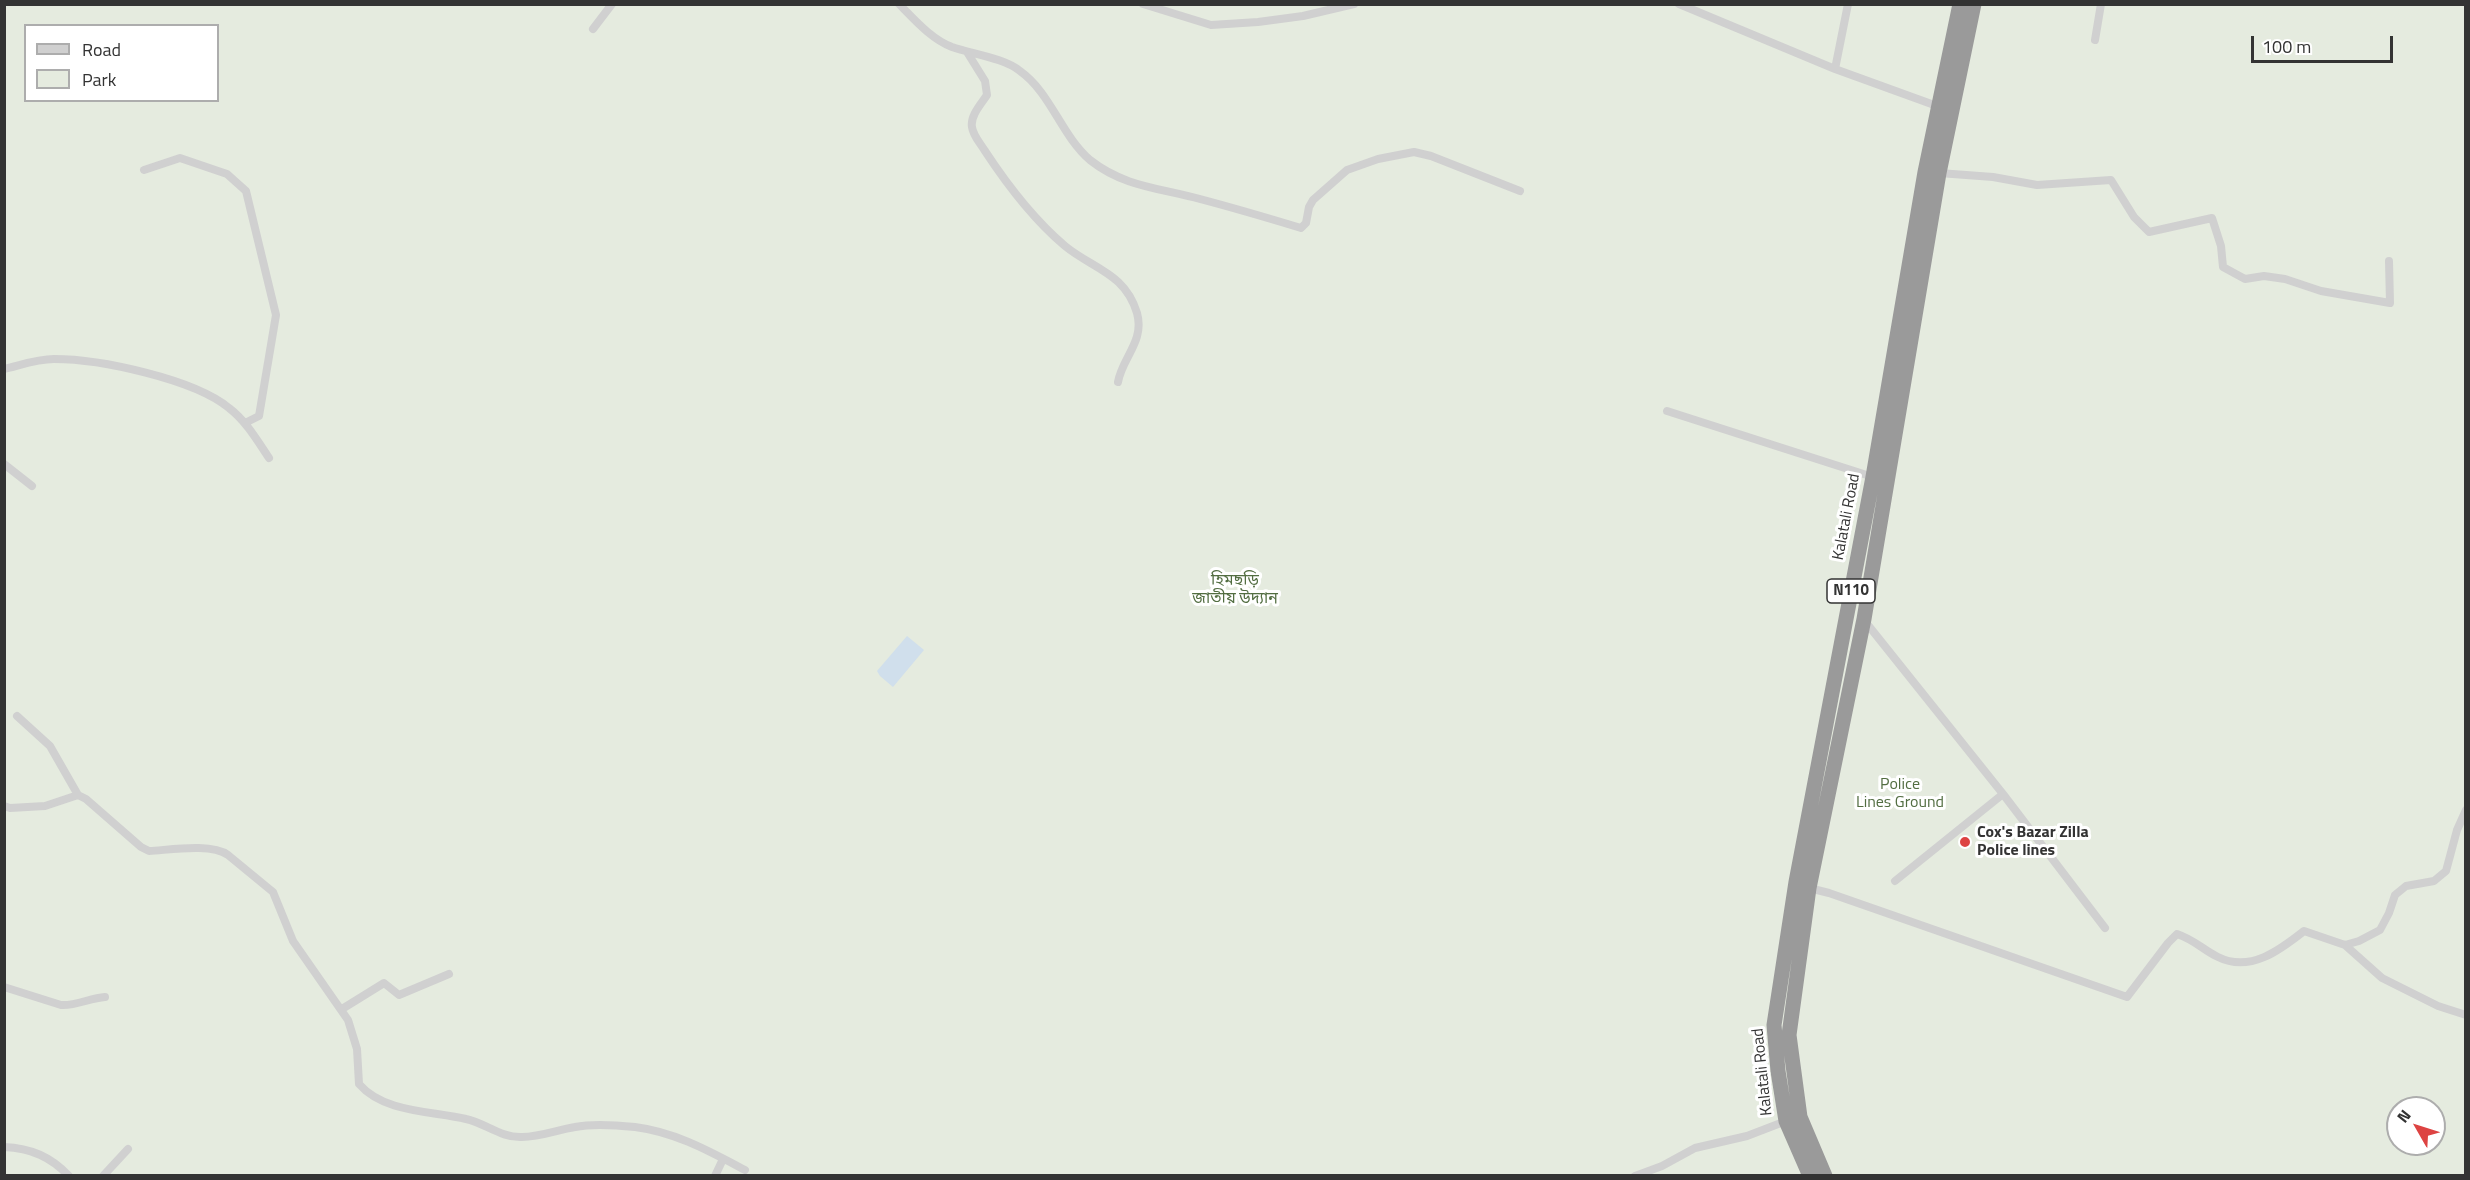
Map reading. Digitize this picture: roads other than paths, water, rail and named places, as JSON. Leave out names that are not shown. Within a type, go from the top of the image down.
[{"type":"highway","name":"Kalatali Road","points":[[1825,1176],[1800,1117],[1789,1035],[1809,888],[1864,619],[1879,478],[1937,106],[1960,4]]},
{"type":"highway","name":"Kalatali Road","points":[[1810,1176],[1786,1121],[1774,1025],[1796,882],[1840,648],[1879,478],[1974,4]]},
{"type":"highway","points":[[1840,648],[1857,649]]},
{"type":"street","points":[[593,29],[612,4]]},
{"type":"street","points":[[899,4],[949,46],[1020,70],[1039,90],[1067,135],[1089,158],[1109,173],[1138,186],[1198,198],[1301,228],[1306,223],[1308,207],[1318,193],[1347,170],[1378,159],[1414,152],[1431,156],[1520,191]]},
{"type":"street","points":[[1143,4],[1210,25],[1303,16],[1354,4]]},
{"type":"street","points":[[1679,4],[1834,69],[1937,106]]},
{"type":"street","points":[[1834,69],[1848,4]]},
{"type":"street","points":[[2095,40],[2101,4]]},
{"type":"street","points":[[967,52],[985,81],[987,95],[974,114],[972,126],[1000,174],[1037,219],[1066,247],[1121,282],[1135,308],[1138,316],[1138,330],[1132,352],[1120,371],[1118,382]]},
{"type":"street","points":[[144,170],[180,158],[227,174],[246,191],[276,315],[259,416],[245,423]]},
{"type":"street","points":[[1939,173],[1993,177],[2037,185],[2111,180],[2134,217],[2149,232],[2212,218],[2221,246],[2223,267],[2245,279],[2264,276],[2285,279],[2321,291],[2390,303],[2389,261]]},
{"type":"street","points":[[4,369],[54,359],[104,363],[200,390],[229,407],[245,423],[269,458]]},
{"type":"street","points":[[1667,411],[1879,478]]},
{"type":"street","points":[[4,464],[32,486]]},
{"type":"street","points":[[1864,619],[2003,794],[2105,928]]},
{"type":"street","points":[[17,716],[50,746],[78,795],[86,799],[141,847],[149,851],[205,848],[223,851],[273,892],[298,949],[348,1020],[357,1049],[359,1084],[380,1099],[409,1109],[467,1119],[501,1133],[519,1137],[540,1136],[577,1126],[635,1127],[690,1141],[745,1170]]},
{"type":"street","points":[[1895,881],[2003,794]]},
{"type":"street","points":[[4,806],[10,808],[45,806],[78,795]]},
{"type":"street","points":[[2345,945],[2359,941],[2380,930],[2395,895],[2406,886],[2434,881],[2446,872],[2457,830],[2466,810]]},
{"type":"street","points":[[1809,888],[1829,893],[2127,998],[2177,934],[2193,939],[2218,957],[2237,963],[2260,960],[2284,947],[2304,931],[2345,945],[2382,978],[2438,1006],[2466,1015]]},
{"type":"street","points":[[342,1009],[384,983],[399,995],[449,974]]},
{"type":"street","points":[[4,987],[62,1005],[105,997]]},
{"type":"street","points":[[1635,1176],[1662,1166],[1695,1148],[1747,1136],[1786,1121]]},
{"type":"street","points":[[4,1147],[21,1147],[40,1153],[59,1165],[69,1176]]},
{"type":"street","points":[[104,1176],[128,1149]]},
{"type":"street","points":[[715,1176],[723,1159]]},
{"type":"water","points":[[907,636],[924,650],[893,687],[877,671]]},
{"type":"place","name":"Cox's Bazar Zilla Police lines","points":[[1965,842]]},
{"type":"park label","name":"হিমছড়ি জাতীয় উদ্যান","points":[[1235,590]]},
{"type":"park label","name":"Police Lines Ground","points":[[1900,794]]}]
